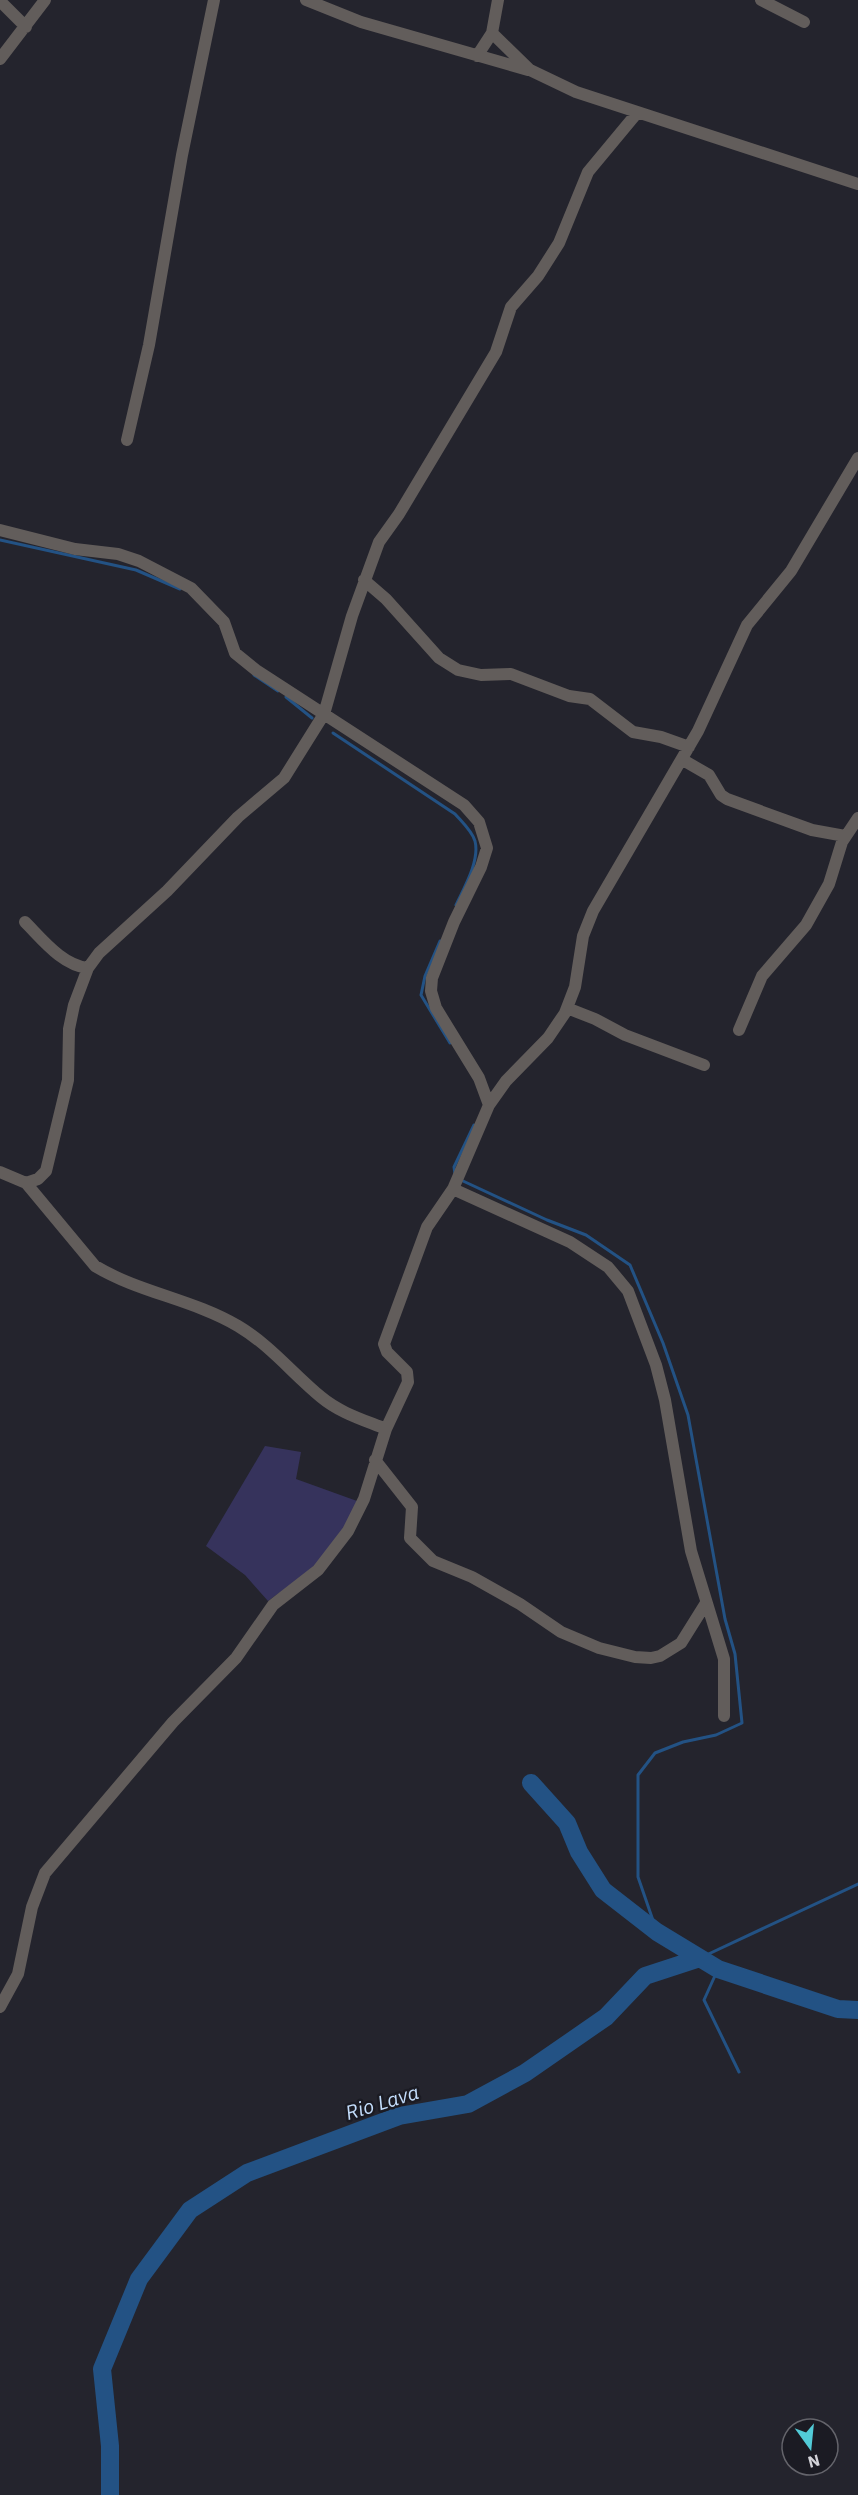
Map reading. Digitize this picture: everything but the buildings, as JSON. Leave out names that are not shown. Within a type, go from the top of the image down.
[{"type":"street","points":[[0,59],[45,0]]},
{"type":"street","points":[[128,440],[149,345],[182,155],[214,0]]},
{"type":"street","points":[[306,0],[361,22],[530,70],[576,92],[858,184]]},
{"type":"street","points":[[477,56],[492,33],[498,0]]},
{"type":"street","points":[[761,0],[804,22]]},
{"type":"street","points":[[0,1],[26,27]]},
{"type":"street","points":[[492,33],[530,70]]},
{"type":"street","points":[[26,1183],[38,1179],[46,1171],[68,1080],[69,1029],[74,1005],[88,968],[99,953],[167,891],[238,817],[284,778],[324,714],[364,580],[379,542],[399,514],[496,352],[511,307],[538,276],[559,243],[588,172],[637,113]]},
{"type":"street","points":[[0,2007],[18,1974],[32,1907],[45,1873],[173,1722],[236,1658],[273,1605],[318,1570],[348,1531],[364,1499],[386,1429],[409,1377],[407,1372],[387,1352],[384,1344],[427,1227],[453,1189],[489,1105],[506,1081],[548,1038],[567,1008],[577,975],[583,936],[593,910],[683,760],[747,625],[791,571],[858,458]]},
{"type":"street","points":[[0,530],[75,549],[118,554],[140,561],[191,588],[224,622],[236,653],[289,693],[464,805],[479,822],[486,835],[487,848],[482,867],[454,922],[432,978],[431,991],[436,1008],[479,1078],[489,1105]]},
{"type":"street","points":[[364,580],[386,599],[439,658],[458,670],[481,675],[511,674],[569,696],[590,699],[633,732],[661,736],[689,747]]},
{"type":"street","points":[[683,760],[709,775],[721,795],[727,799],[812,831],[845,836]]},
{"type":"street","points":[[739,1030],[762,976],[806,925],[829,884],[845,836],[858,818]]},
{"type":"street","points":[[25,922],[57,954],[78,967],[88,968]]},
{"type":"street","points":[[567,1008],[625,1035],[704,1065]]},
{"type":"street","points":[[0,1172],[26,1183],[95,1266],[110,1276],[186,1301],[219,1316],[273,1351],[322,1398],[349,1414],[386,1429]]},
{"type":"street","points":[[453,1189],[570,1242],[608,1267],[624,1285],[650,1350],[665,1400],[691,1551],[724,1659],[724,1716]]},
{"type":"street","points":[[375,1460],[412,1507],[409,1534],[412,1542],[433,1561],[472,1577],[520,1604],[577,1641],[616,1653],[651,1658],[681,1643],[706,1604]]},
{"type":"shaded area","points":[[265,1446],[301,1452],[296,1479],[357,1501],[340,1534],[321,1559],[268,1601],[245,1575],[206,1546]]},
{"type":"waterway","points":[[0,540],[136,570],[180,589]]},
{"type":"waterway","points":[[254,675],[278,691]]},
{"type":"waterway","points":[[286,697],[312,718]]},
{"type":"waterway","points":[[333,733],[455,814],[469,830],[475,841],[475,857],[456,905]]},
{"type":"waterway","points":[[440,941],[425,976],[421,995],[450,1043]]},
{"type":"waterway","points":[[455,1174],[454,1167],[474,1125]]},
{"type":"waterway","points":[[463,1181],[547,1220],[586,1235],[630,1265],[663,1343],[688,1415],[725,1619],[735,1654],[742,1723],[716,1735],[683,1742],[655,1753],[638,1775],[638,1877],[657,1932]]},
{"type":"waterway","points":[[531,1783],[567,1823],[579,1852],[603,1890],[657,1932],[718,1969],[838,2009],[858,2010]]},
{"type":"waterway","points":[[700,1958],[858,1884]]},
{"type":"waterway","name":"Rio Lava","points":[[110,2495],[110,2446],[102,2369],[139,2279],[190,2210],[247,2173],[399,2116],[468,2104],[525,2073],[606,2017],[645,1976],[700,1958]]},
{"type":"waterway","points":[[718,1969],[704,2000],[739,2072]]}]
